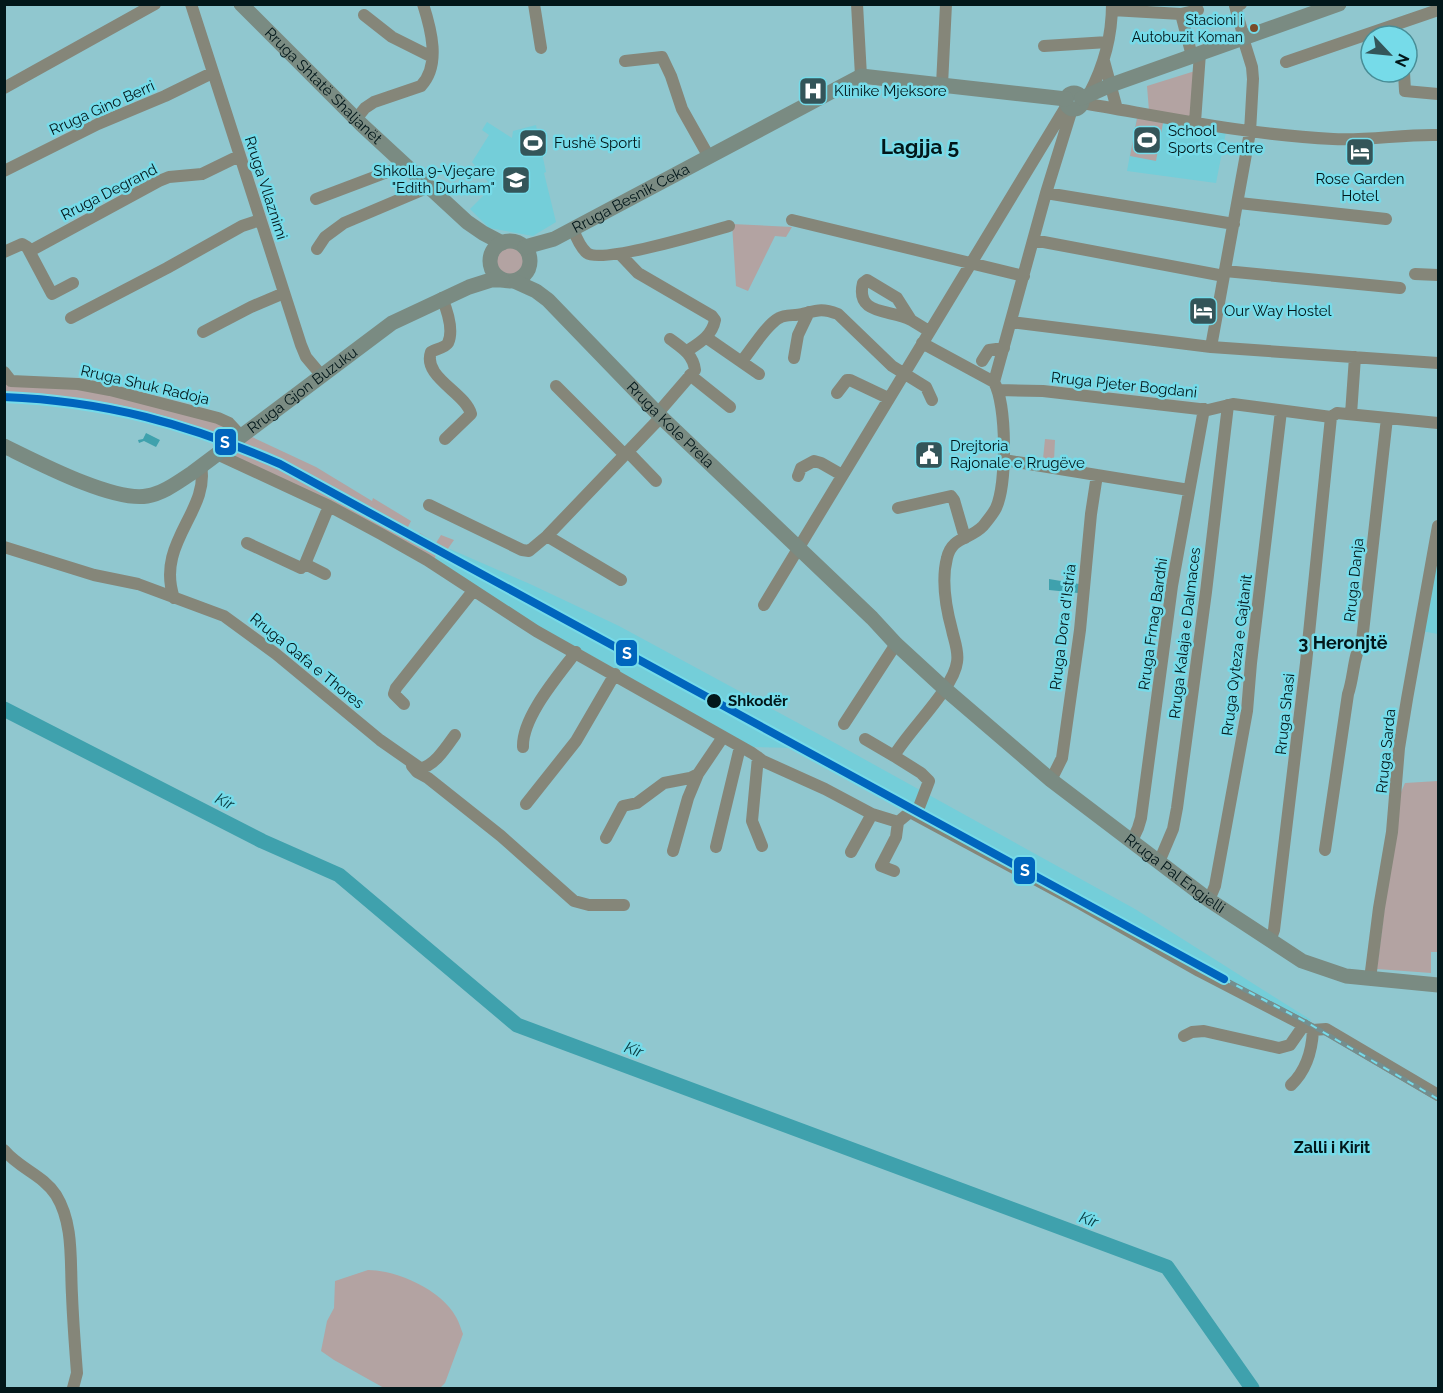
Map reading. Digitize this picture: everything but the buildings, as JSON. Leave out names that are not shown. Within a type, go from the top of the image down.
[{"type":"main road","name":"Rruga Shtatë Shaljanët","points":[[241,4],[356,119],[473,227],[486,246],[490,262]]},
{"type":"main road","points":[[861,76],[1076,101],[1111,85],[1244,38],[1310,9],[1339,4]]},
{"type":"main road","name":"Rruga Besnik Ceka","points":[[525,247],[554,239],[861,76]]},
{"type":"main road","name":"Rruga Shtatë Shaljanët","points":[[473,227],[502,243]]},
{"type":"main road","name":"Rruga Besnik Ceka","points":[[530,265],[554,239]]},
{"type":"main road","points":[[514,241],[525,247],[529,254],[530,265],[524,276],[508,281],[497,277],[490,262],[494,248],[502,243],[514,241]]},
{"type":"main road","name":"Rruga Gjon Buzuku","points":[[469,287],[486,274],[490,262]]},
{"type":"main road","name":"Rruga Kole Prela","points":[[530,265],[548,300]]},
{"type":"main road","name":"Rruga Gjon Buzuku","points":[[4,446],[113,493],[135,497],[160,492],[201,466],[392,323],[469,287],[491,280],[508,281]]},
{"type":"main road","name":"Rruga Kole Prela","points":[[508,281],[536,291],[548,300],[659,416],[797,548]]},
{"type":"main road","name":"Rruga Pal Engjelli","points":[[797,548],[945,689],[1051,780],[1209,900],[1302,961],[1346,976],[1438,985]]},
{"type":"street","points":[[4,88],[155,4]]},
{"type":"street","name":"Rruga Vllaznimi","points":[[191,4],[306,357],[322,376]]},
{"type":"street","points":[[356,119],[365,108],[374,102],[421,86],[425,82],[432,68],[432,38],[423,4]]},
{"type":"street","points":[[534,4],[541,48]]},
{"type":"street","points":[[857,4],[861,76]]},
{"type":"street","points":[[942,85],[946,4]]},
{"type":"street","points":[[1212,347],[1250,132],[1253,79],[1252,67],[1235,6],[1241,4]]},
{"type":"street","points":[[764,605],[970,263],[1104,61],[1112,7],[1174,11],[1198,10]]},
{"type":"street","points":[[1286,62],[1438,10]]},
{"type":"street","points":[[1174,11],[1196,55],[1195,122]]},
{"type":"street","points":[[364,15],[392,37],[432,57]]},
{"type":"street","points":[[1044,46],[1108,42]]},
{"type":"street","points":[[625,61],[662,57],[682,109],[709,157]]},
{"type":"street","points":[[1104,61],[1117,109]]},
{"type":"street","name":"Rruga Gino Berri","points":[[4,171],[98,124],[165,96],[212,73]]},
{"type":"street","points":[[1405,84],[1406,92],[1438,94]]},
{"type":"street","points":[[1076,101],[1250,132],[1344,139],[1438,135]]},
{"type":"street","points":[[894,756],[945,689],[953,676],[958,660],[945,590],[945,568],[950,549],[955,542],[980,529],[996,507],[1000,493],[1004,433],[996,386],[1046,193],[1076,101]]},
{"type":"street","name":"Rruga Degrand","points":[[4,252],[22,244],[30,250],[159,181],[169,177],[202,174],[239,156]]},
{"type":"street","points":[[316,199],[406,165]]},
{"type":"street","points":[[316,249],[333,229],[422,190],[428,185]]},
{"type":"street","points":[[1046,193],[1234,224]]},
{"type":"street","points":[[1239,203],[1386,219]]},
{"type":"street","points":[[70,318],[242,226],[260,220]]},
{"type":"street","points":[[792,220],[1024,276]]},
{"type":"street","points":[[573,229],[589,254],[620,254],[729,226]]},
{"type":"street","points":[[1033,240],[1225,273],[1400,288]]},
{"type":"street","points":[[30,250],[52,294],[73,283]]},
{"type":"street","points":[[620,254],[638,273],[712,316],[715,320],[715,325],[707,338],[687,351]]},
{"type":"street","points":[[1415,274],[1438,275]]},
{"type":"street","points":[[203,332],[251,307],[284,294]]},
{"type":"street","points":[[442,298],[450,325],[448,342],[431,352],[430,365],[443,382],[468,406],[471,414],[445,439]]},
{"type":"street","points":[[742,361],[779,317],[816,309],[827,310],[838,314],[882,358],[926,387],[932,400]]},
{"type":"street","points":[[794,358],[798,335],[809,312]]},
{"type":"street","points":[[911,320],[929,331]]},
{"type":"street","points":[[1011,322],[1212,347],[1438,363]]},
{"type":"street","points":[[707,338],[759,374]]},
{"type":"street","points":[[429,504],[522,550],[533,549],[626,453],[695,370],[692,358],[687,351],[670,339]]},
{"type":"street","points":[[922,343],[996,386]]},
{"type":"street","points":[[982,361],[989,350],[1004,348]]},
{"type":"street","points":[[1351,414],[1355,357]]},
{"type":"street","name":"Rruga Shuk Radoja","points":[[4,372],[11,381],[78,384],[204,413],[229,423],[241,435]]},
{"type":"street","points":[[690,375],[730,407]]},
{"type":"street","points":[[837,393],[847,380],[850,380],[888,398]]},
{"type":"street","points":[[556,386],[656,481]]},
{"type":"street","name":"Rruga Pjeter Bogdani","points":[[996,386],[1214,410],[1228,405],[1330,417],[1337,413],[1438,423]]},
{"type":"street","name":"Rruga Kalaja e Dalmaces","points":[[1159,862],[1173,829],[1177,807],[1228,405]]},
{"type":"street","name":"Rruga Frnag Bardhi","points":[[1132,841],[1141,818],[1172,586],[1204,409]]},
{"type":"street","name":"Rruga Qyteza e Gajtanit","points":[[1209,900],[1215,886],[1247,711],[1281,411]]},
{"type":"street","name":"Rruga Shasi","points":[[1270,941],[1274,930],[1295,767],[1330,417]]},
{"type":"street","name":"Rruga Danja","points":[[1325,850],[1348,694],[1358,648],[1362,641],[1388,418]]},
{"type":"street","points":[[217,454],[329,506],[427,560],[518,620],[776,768],[825,789],[872,814],[898,822]]},
{"type":"street","points":[[1004,460],[1189,490]]},
{"type":"street","points":[[798,476],[801,468],[814,461],[842,475]]},
{"type":"street","points":[[174,598],[171,588],[170,562],[201,485],[201,466]]},
{"type":"street","name":"Rruga Dora d'Istria","points":[[1051,780],[1062,758],[1080,630],[1096,476]]},
{"type":"street","points":[[898,508],[951,496],[965,538]]},
{"type":"street","points":[[246,543],[301,568],[305,564],[329,506]]},
{"type":"street","name":"Rruga Sarda","points":[[1370,979],[1378,908],[1392,832],[1404,719],[1438,526]]},
{"type":"street","points":[[547,536],[621,580]]},
{"type":"street","name":"Rruga Qafa e Thores","points":[[4,547],[94,575],[138,585],[207,609],[235,623],[412,765],[417,772],[428,778],[501,836],[574,901],[589,905],[624,905]]},
{"type":"street","points":[[305,564],[325,574]]},
{"type":"street","points":[[404,704],[394,694],[396,688],[473,591]]},
{"type":"street","points":[[844,724],[896,644]]},
{"type":"street","points":[[523,747],[523,740],[531,717],[576,652]]},
{"type":"street","points":[[525,804],[576,741],[615,674]]},
{"type":"street","points":[[412,765],[425,768],[455,735]]},
{"type":"street","points":[[673,851],[688,798],[698,774],[723,737]]},
{"type":"street","points":[[865,739],[921,773],[929,782],[916,815]]},
{"type":"street","points":[[716,847],[740,747]]},
{"type":"street","points":[[758,757],[752,821],[762,846]]},
{"type":"street","points":[[606,838],[623,806],[637,803],[664,783],[690,778],[698,774]]},
{"type":"street","points":[[894,871],[881,866],[896,837],[898,822],[910,812],[1199,971],[1308,1028],[1326,1029],[1438,1095]]},
{"type":"street","points":[[851,852],[872,814]]},
{"type":"street","points":[[1184,1036],[1192,1032],[1204,1031],[1279,1048],[1290,1045],[1308,1028]]},
{"type":"street","points":[[1291,1084],[1306,1066],[1313,1042],[1308,1028]]},
{"type":"street","points":[[4,1150],[22,1168],[48,1185],[66,1218],[77,1373],[74,1389]]},
{"type":"shaded area","points":[[1195,71],[1192,118],[1149,111],[1147,86]]},
{"type":"shaded area","points":[[1137,116],[1226,132],[1216,183],[1127,171]]},
{"type":"shaded area","name":"School Sports Centre","points":[[1137,118],[1163,123],[1156,161],[1130,156]]},
{"type":"shaded area","name":"Shkolla 9-Vjeçare \"Edith Durham\"","points":[[487,122],[512,138],[513,131],[536,125],[546,172],[544,173],[556,222],[533,236],[489,228],[470,209],[492,187],[472,162],[489,135],[482,130]]},
{"type":"shaded area","name":"Fushë Sporti","points":[[537,130],[542,153],[529,156],[524,134]]},
{"type":"shaded area","points":[[732,224],[792,227],[786,237],[775,236],[748,291],[736,286]]},
{"type":"shaded area","points":[[510,247],[520,251],[524,261],[520,271],[510,275],[500,271],[496,261],[500,251]]},
{"type":"shaded area","points":[[4,377],[82,388],[185,411],[234,430],[226,437],[172,418],[117,405],[61,396],[5,394]]},
{"type":"shaded area","points":[[146,433],[160,440],[156,447],[144,441],[139,443],[138,440],[143,439]]},
{"type":"shaded area","points":[[250,436],[316,467],[372,501],[373,498],[411,521],[407,529],[416,534],[420,533],[436,543],[441,535],[454,540],[447,550],[404,530],[349,497],[244,443]]},
{"type":"shaded area","points":[[1045,439],[1055,440],[1054,460],[1043,459]]},
{"type":"shaded area","points":[[238,448],[295,475],[437,551],[434,561],[232,455]]},
{"type":"shaded area","points":[[450,549],[619,626],[1135,909],[1311,1020],[1308,1026],[796,748],[752,747],[549,633],[434,561],[438,552],[447,556]]},
{"type":"shaded area","points":[[1438,556],[1438,634],[1421,631]]},
{"type":"shaded area","points":[[1049,579],[1079,584],[1078,593],[1049,590]]},
{"type":"shaded area","points":[[1438,781],[1438,952],[1431,952],[1431,973],[1377,969],[1398,799],[1405,783]]},
{"type":"shaded area","points":[[368,1270],[392,1274],[418,1283],[440,1298],[456,1317],[463,1334],[445,1383],[440,1388],[384,1388],[321,1351],[327,1321],[334,1308],[335,1281]]},
{"type":"waterway","name":"Kir","points":[[4,709],[262,841],[339,875],[517,1025],[1167,1267],[1252,1388]]},
{"type":"railway","points":[[1224,979],[1306,1022],[1438,1099]]},
{"type":"transit line","name":"S","points":[[4,397],[77,404],[146,417],[212,437],[280,464],[1224,979]]},
{"type":"place","name":"Stacioni i Autobuzit Koman","points":[[1254,28]]},
{"type":"place","name":"Klinike Mjeksore","points":[[813,91]]},
{"type":"place","name":"School Sports Centre","points":[[1147,140]]},
{"type":"place","name":"Fushë Sporti","points":[[533,143]]},
{"type":"place","name":"Rose Garden Hotel","points":[[1360,152]]},
{"type":"place","name":"Shkolla 9-Vjeçare \"Edith Durham\"","points":[[516,180]]},
{"type":"place","name":"Our Way Hostel","points":[[1203,311]]},
{"type":"place","name":"Drejtoria Rajonale e Rrugëve","points":[[929,455]]},
{"type":"place","name":"Shkodër","points":[[714,701]]},
{"type":"district","name":"Lagjja 5","points":[[920,147]]},
{"type":"district","name":"3 Heronjtë","points":[[1343,643]]},
{"type":"district","name":"Zalli i Kirit","points":[[1332,1147]]}]
